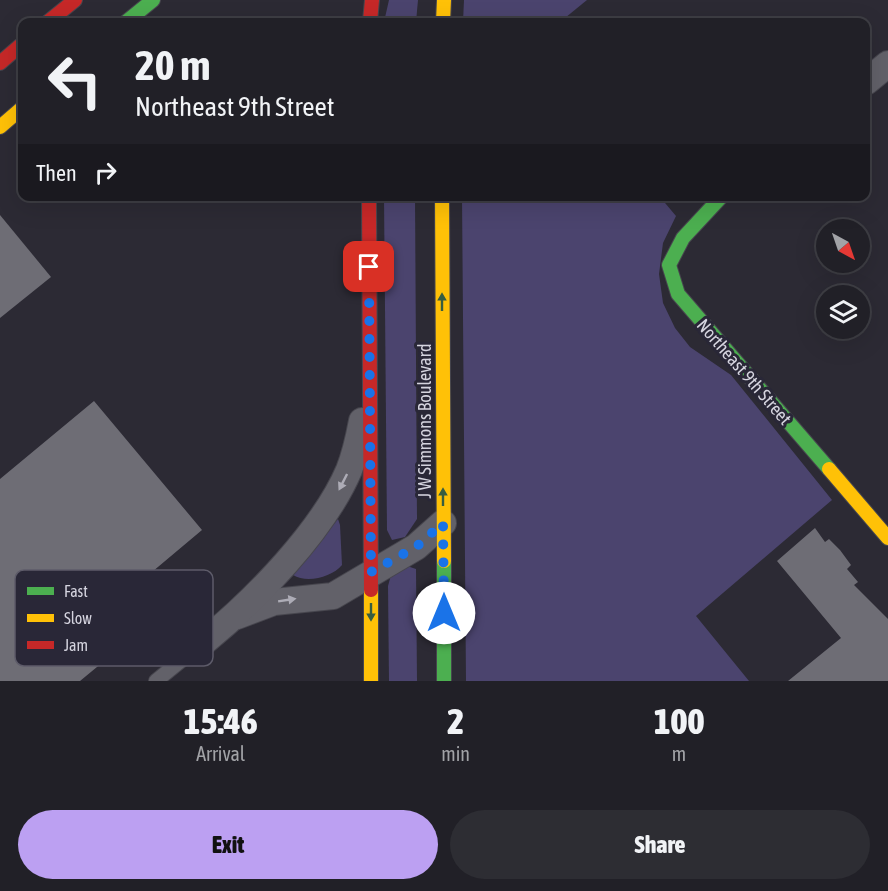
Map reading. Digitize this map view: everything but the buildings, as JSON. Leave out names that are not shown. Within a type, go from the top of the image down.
[{"type":"main road","points":[[53,18],[75,0]]},
{"type":"main road","points":[[131,18],[153,0]]},
{"type":"main road","points":[[370,18],[372,0]]},
{"type":"main road","points":[[443,18],[444,0]]},
{"type":"main road","points":[[0,63],[18,47]]},
{"type":"main road","points":[[0,127],[18,111]]},
{"type":"main road","points":[[369,201],[371,681]]},
{"type":"main road","name":"J W Simmons Boulevard","points":[[442,201],[444,681]]},
{"type":"main road","name":"Northeast 9th Street","points":[[717,201],[683,238],[669,265],[678,294],[888,538]]},
{"type":"street","points":[[870,79],[888,64]]},
{"type":"street","points":[[213,634],[232,619],[295,550],[317,524],[336,494],[349,470],[370,386]]},
{"type":"street","points":[[232,619],[274,602],[333,596],[416,547],[443,523]]},
{"type":"lane","points":[[156,681],[174,666]]},
{"type":"shaded area","points":[[389,0],[418,0],[416,18],[385,18]]},
{"type":"shaded area","points":[[464,0],[587,0],[565,18],[463,18]]},
{"type":"shaded area","points":[[384,201],[415,201],[417,519],[405,537],[392,540],[387,530]]},
{"type":"shaded area","points":[[462,201],[663,201],[676,216],[663,243],[659,274],[663,303],[675,328],[690,347],[731,375],[832,500],[696,616],[749,681],[466,681]]},
{"type":"shaded area","points":[[338,519],[342,565],[332,573],[319,578],[305,579],[293,575]]},
{"type":"shaded area","points":[[404,565],[416,569],[417,681],[389,681],[388,586],[391,575]]},
{"type":"traffic: fast","points":[[131,18],[153,0]]},
{"type":"traffic: fast","points":[[717,201],[683,238],[669,265],[678,294],[829,469]]},
{"type":"traffic: fast","points":[[444,561],[444,681]]},
{"type":"traffic: slow","points":[[443,18],[444,0]]},
{"type":"traffic: slow","points":[[0,127],[18,111]]},
{"type":"traffic: slow","points":[[442,201],[444,561]]},
{"type":"traffic: slow","points":[[829,469],[888,538]]},
{"type":"traffic: slow","points":[[371,590],[371,681]]},
{"type":"traffic: jam","points":[[53,18],[75,0]]},
{"type":"traffic: jam","points":[[370,18],[372,0]]},
{"type":"traffic: jam","points":[[0,63],[18,47]]},
{"type":"traffic: jam","points":[[369,201],[371,590]]},
{"type":"route","points":[[369,267],[371,572],[416,547],[443,523],[444,613]]}]
